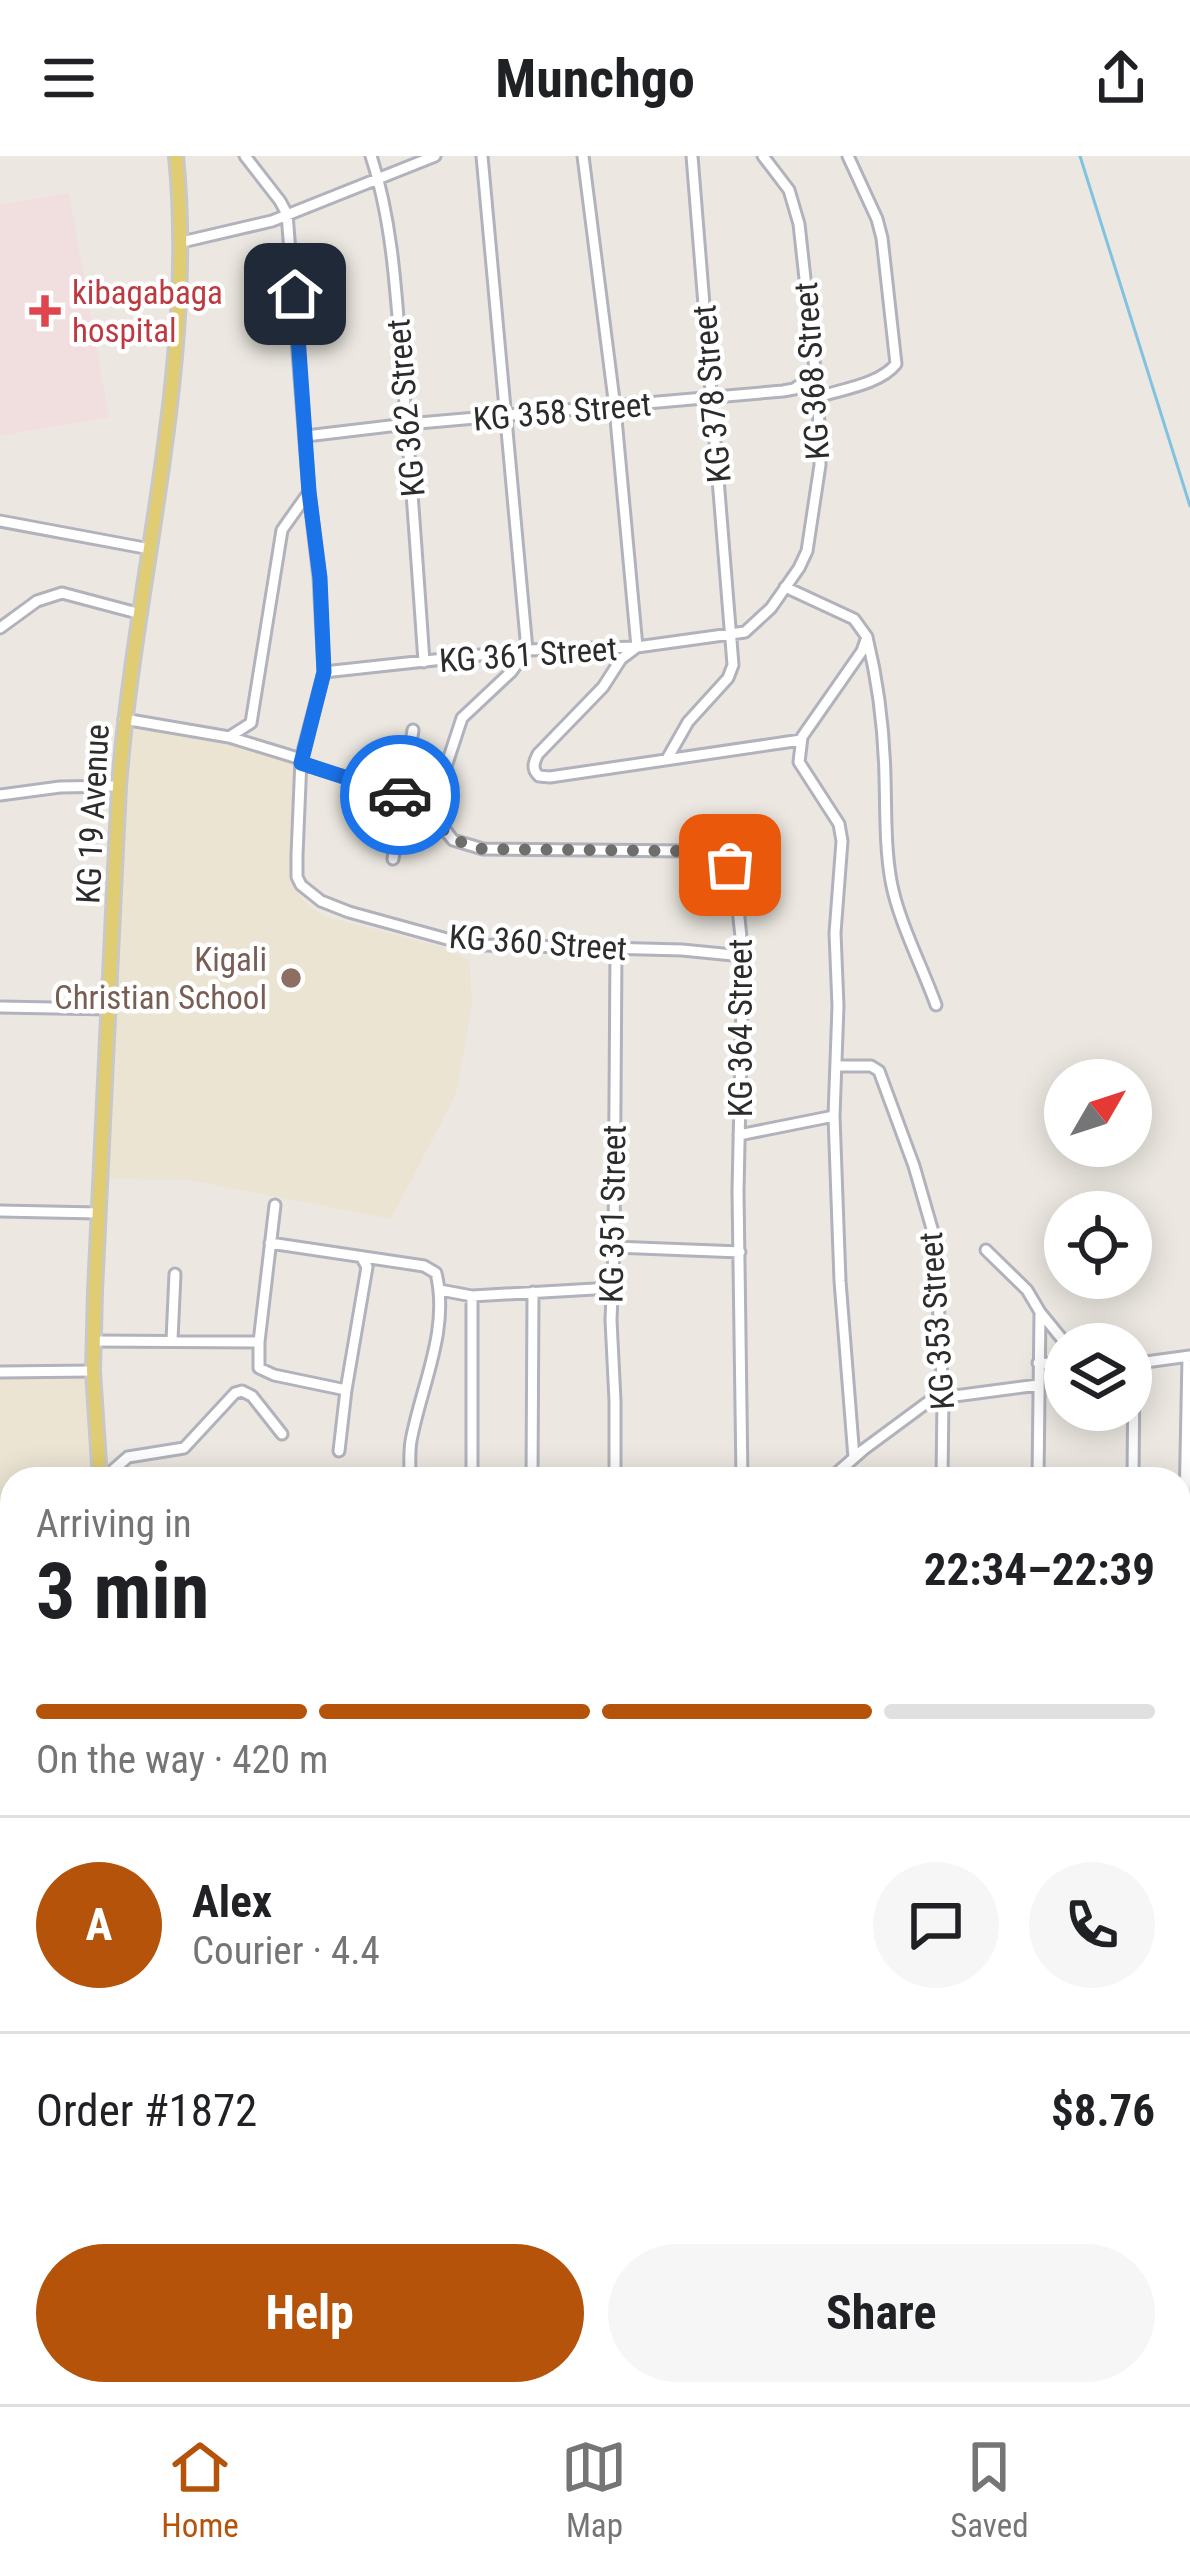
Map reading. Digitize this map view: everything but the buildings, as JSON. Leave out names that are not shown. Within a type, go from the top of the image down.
[{"type":"main road","name":"KG 19 Avenue","points":[[100,1467],[93,1341],[119,786],[181,289],[176,156]]},
{"type":"street","points":[[245,156],[287,214]]},
{"type":"street","name":"KG 362 Street","points":[[371,156],[390,244],[424,662]]},
{"type":"street","points":[[182,242],[272,220],[435,156]]},
{"type":"street","points":[[124,718],[229,737],[431,808],[462,718],[511,672],[527,650],[482,156]]},
{"type":"street","points":[[584,156],[615,407],[637,646],[538,754],[533,767],[539,776],[550,777],[801,740]]},
{"type":"street","name":"KG 378 Street","points":[[667,759],[688,722],[732,672],[692,156]]},
{"type":"street","name":"KG 368 Street","points":[[730,633],[745,632],[756,623],[799,568],[810,538],[820,465],[818,397],[799,224],[794,202],[763,156]]},
{"type":"street","points":[[818,397],[890,372],[896,364],[880,230],[848,156]]},
{"type":"street","name":"KG 360 Street","points":[[287,214],[324,672],[301,761],[297,877],[311,895],[350,912],[447,939],[485,945],[743,956]]},
{"type":"street","name":"KG 358 Street","points":[[306,436],[794,389],[814,375]]},
{"type":"street","points":[[229,737],[251,723],[282,530],[309,492]]},
{"type":"street","points":[[0,521],[150,549]]},
{"type":"street","points":[[785,587],[854,619],[867,637],[884,746],[891,884],[937,1005]]},
{"type":"street","points":[[0,628],[38,601],[62,593],[141,614]]},
{"type":"street","name":"KG 361 Street","points":[[324,672],[527,650],[637,646],[730,633]]},
{"type":"street","points":[[854,1458],[840,1281],[834,1116],[835,933],[842,841],[839,824],[799,762],[801,740],[867,637]]},
{"type":"street","points":[[393,859],[413,730]]},
{"type":"street","points":[[0,795],[119,786]]},
{"type":"street","name":"KG 364 Street","points":[[431,808],[453,840],[483,849],[688,851],[722,861],[734,871],[743,956],[739,1135],[742,1467]]},
{"type":"street","name":"KG 351 Street","points":[[615,1467],[616,949]]},
{"type":"street","points":[[0,1006],[109,1009]]},
{"type":"street","name":"KG 353 Street","points":[[836,1066],[871,1066],[879,1071],[935,1239],[942,1467]]},
{"type":"street","points":[[739,1135],[834,1116]]},
{"type":"street","points":[[275,1204],[258,1364],[265,1373],[346,1390]]},
{"type":"street","points":[[0,1211],[98,1213]]},
{"type":"street","points":[[271,1243],[424,1266],[436,1273],[440,1290],[435,1345],[411,1442],[410,1467]]},
{"type":"street","points":[[614,1247],[740,1252]]},
{"type":"street","points":[[986,1250],[1027,1290],[1049,1323]]},
{"type":"street","points":[[339,1451],[367,1267],[362,1258]]},
{"type":"street","points":[[172,1340],[175,1274]]},
{"type":"street","points":[[440,1290],[472,1296],[612,1288]]},
{"type":"street","points":[[532,1292],[532,1467]]},
{"type":"street","points":[[472,1296],[472,1467]]},
{"type":"street","points":[[1038,1467],[1040,1312]]},
{"type":"street","points":[[93,1341],[259,1342]]},
{"type":"street","points":[[1152,1362],[1189,1357],[1187,1467]]},
{"type":"street","points":[[1038,1363],[1044,1363]]},
{"type":"street","points":[[0,1372],[93,1371]]},
{"type":"street","points":[[844,1467],[922,1405],[943,1397],[1038,1385]]},
{"type":"street","points":[[116,1467],[128,1457],[184,1448],[242,1391],[253,1396],[282,1434]]},
{"type":"street","points":[[1133,1431],[1133,1467]]},
{"type":"shaded area","name":"kibagabaga hospital","points":[[69,193],[109,417],[0,436],[0,205]]},
{"type":"shaded area","name":"Kigali Christian School","points":[[124,719],[301,759],[296,891],[327,917],[447,948],[470,961],[472,1006],[456,1094],[391,1219],[190,1180],[100,1179]]},
{"type":"shaded area","points":[[93,1371],[101,1467],[0,1467],[0,1372]]},
{"type":"waterway","points":[[1080,156],[1190,506]]},
{"type":"way so far","points":[[400,795],[400,803],[431,808],[453,840],[483,849],[688,851],[730,865]]},
{"type":"place","name":"kibagabaga hospital","points":[[45,311]]},
{"type":"place","name":"Kigali Christian School","points":[[291,978]]},
{"type":"route","points":[[295,294],[324,672],[301,763],[400,795]]}]
